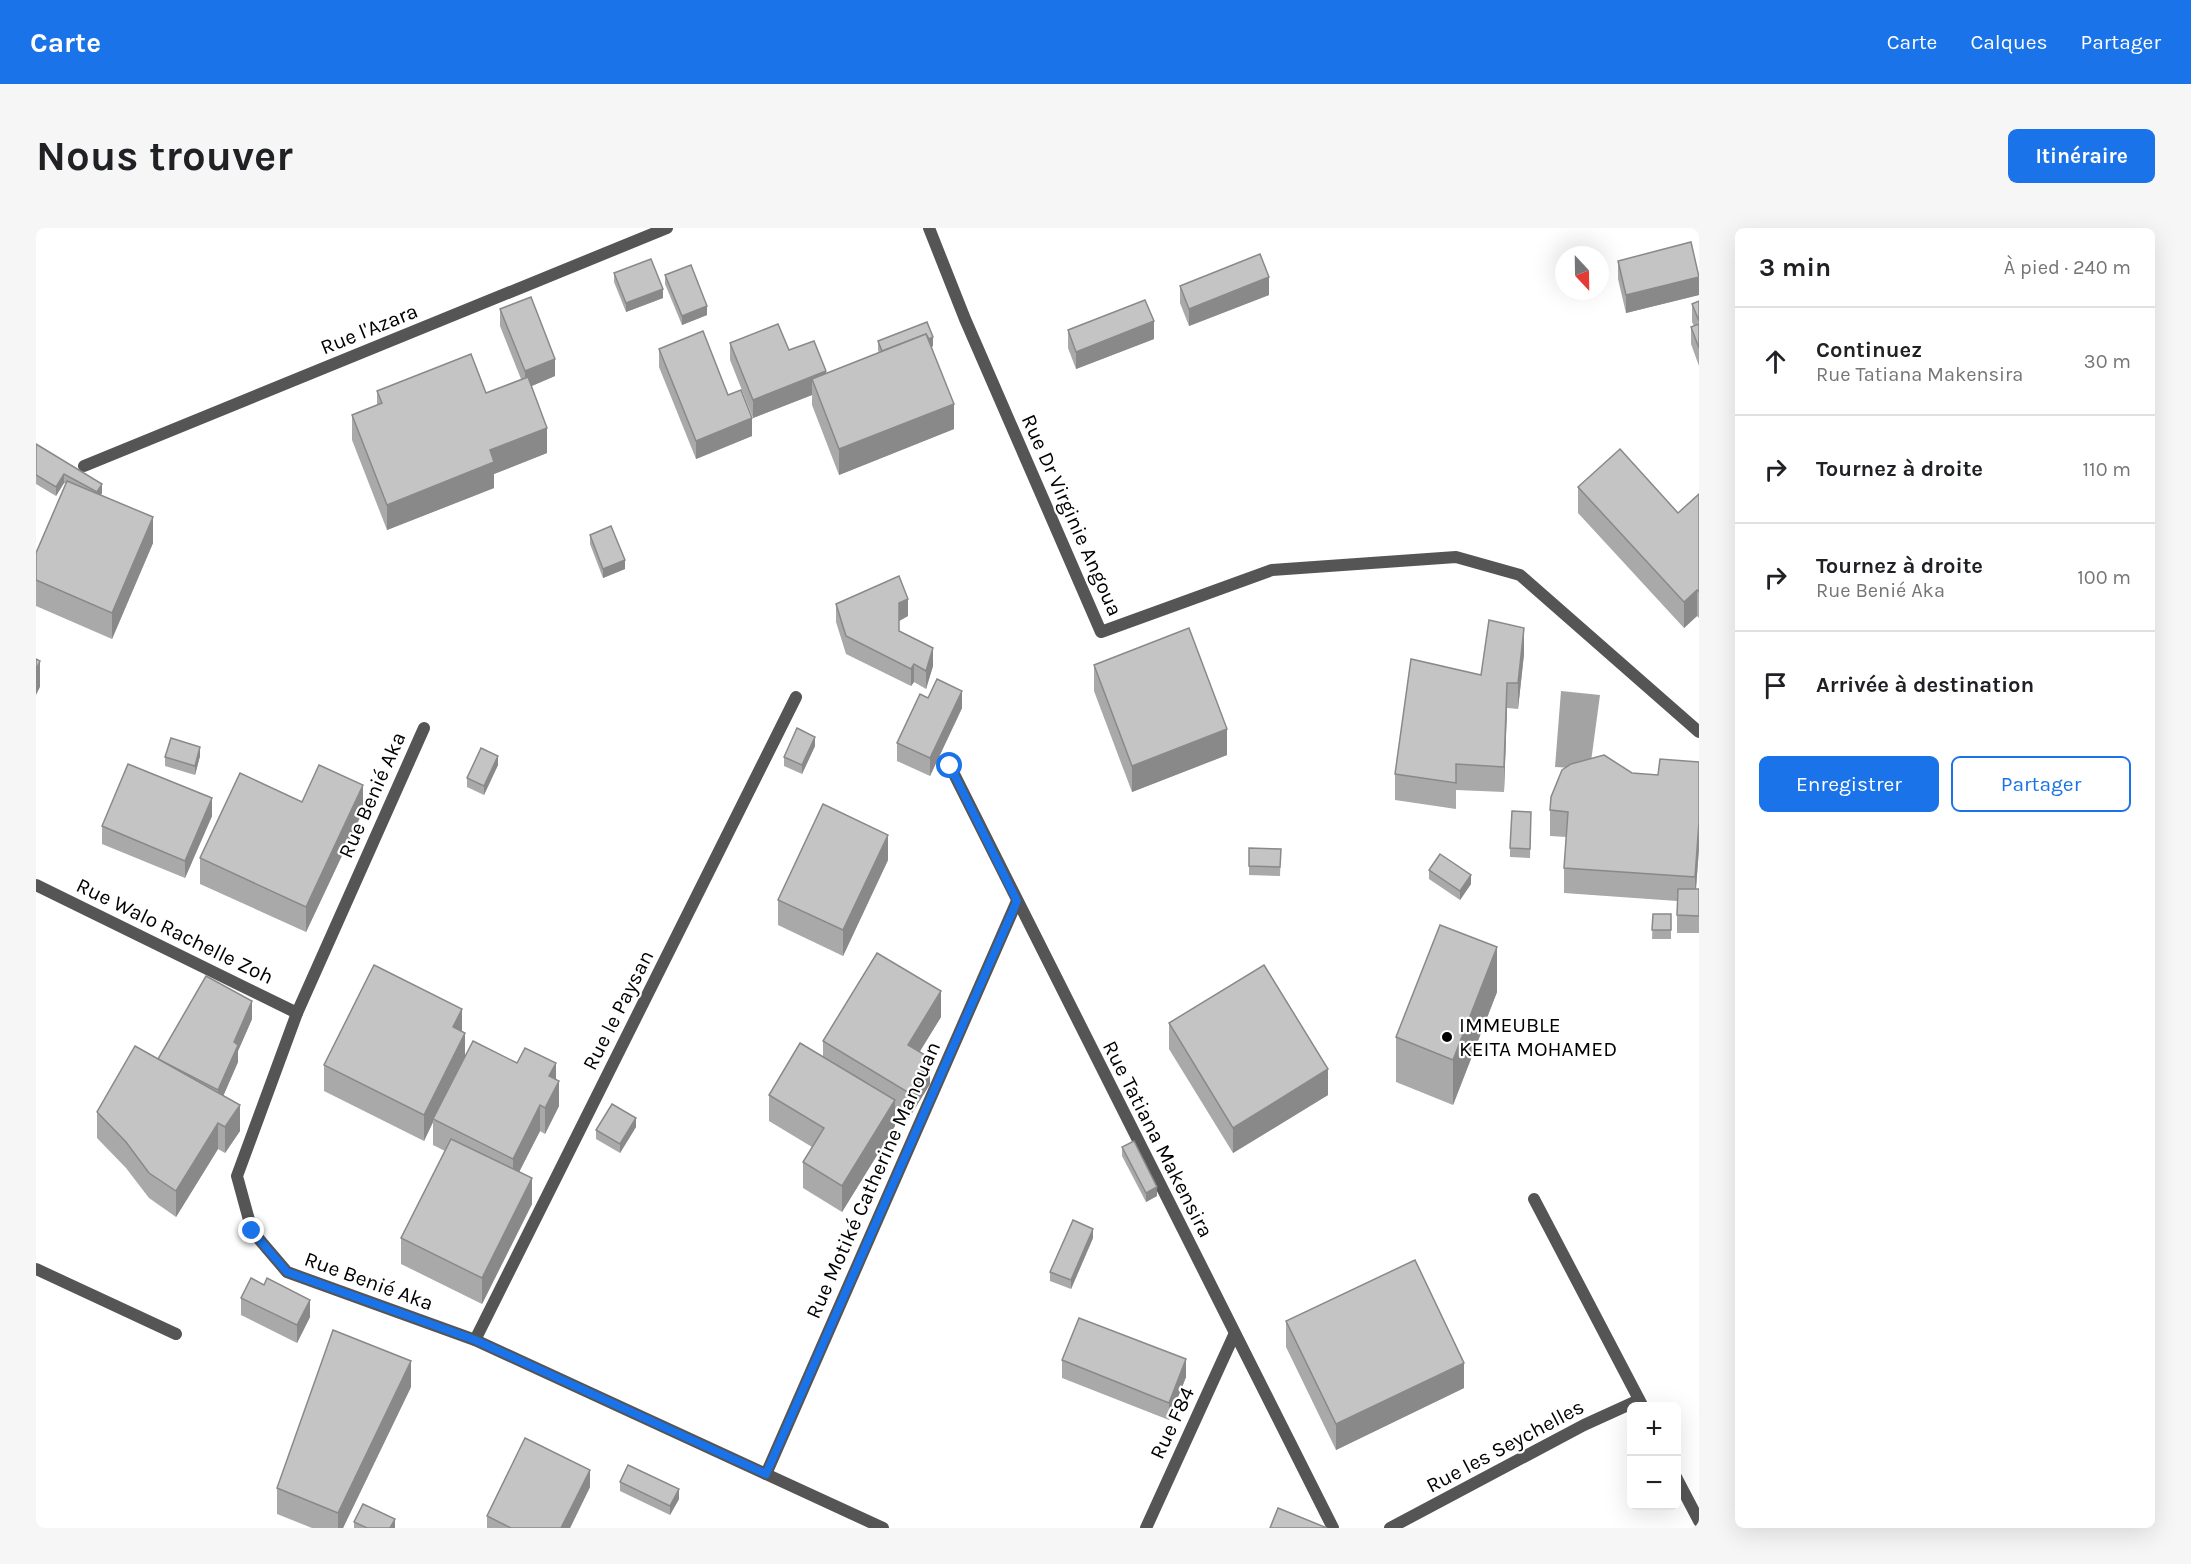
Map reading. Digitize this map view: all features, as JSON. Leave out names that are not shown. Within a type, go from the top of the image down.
[{"type":"street","name":"Rue l'Azara","points":[[84,466],[668,228]]},
{"type":"street","name":"Rue Dr Virginie Angoua","points":[[929,228],[965,319],[1101,632],[1272,570],[1456,556],[1520,575],[1699,732]]},
{"type":"street","name":"Rue le Paysan","points":[[475,1340],[796,697]]},
{"type":"street","name":"Rue Benié Aka","points":[[424,728],[297,1013],[237,1176],[252,1231],[287,1272],[475,1340],[883,1528]]},
{"type":"street","name":"Rue Tatiana Makensira","points":[[950,766],[1333,1528]]},
{"type":"street","name":"Rue Walo Rachelle Zoh","points":[[36,885],[297,1013]]},
{"type":"street","name":"Rue Motiké Catherine Manouan","points":[[766,1474],[1017,901]]},
{"type":"street","points":[[1534,1199],[1640,1402]]},
{"type":"street","points":[[36,1269],[176,1334]]},
{"type":"street","name":"Rue F84","points":[[1146,1528],[1234,1335]]},
{"type":"street","name":"Rue les Seychelles","points":[[1390,1528],[1584,1425],[1627,1408]]},
{"type":"street","points":[[1681,1485],[1699,1521]]},
{"type":"shaded area","points":[[1561,691],[1600,695],[1590,769],[1555,767]]},
{"type":"building","points":[[1691,242],[1699,277],[1626,295],[1618,261]]},
{"type":"building","points":[[1260,254],[1269,277],[1189,309],[1180,286]]},
{"type":"building","points":[[651,259],[663,289],[626,303],[614,273]]},
{"type":"building","points":[[691,265],[707,306],[682,316],[665,275]]},
{"type":"building","points":[[531,297],[555,359],[525,371],[500,309]]},
{"type":"building","points":[[1145,300],[1154,321],[1076,352],[1068,330]]},
{"type":"building","points":[[1699,301],[1699,321],[1692,304]]},
{"type":"building","points":[[927,322],[933,337],[929,339],[926,334],[882,351],[878,341]]},
{"type":"building","points":[[778,324],[789,350],[814,341],[826,371],[753,400],[730,343]]},
{"type":"building","points":[[1699,324],[1699,348],[1691,327]]},
{"type":"building","points":[[703,331],[728,395],[741,390],[752,418],[696,441],[659,349]]},
{"type":"building","points":[[926,334],[954,404],[839,449],[812,379]]},
{"type":"building","points":[[471,354],[486,393],[528,377],[547,428],[490,450],[494,462],[387,505],[352,415],[382,403],[377,391]]},
{"type":"building","points":[[36,444],[102,484],[97,492],[64,474],[56,487],[36,475]]},
{"type":"building","points":[[1620,449],[1678,513],[1699,494],[1699,592],[1697,590],[1684,602],[1578,487]]},
{"type":"building","points":[[67,481],[153,517],[112,613],[36,580],[36,553]]},
{"type":"building","points":[[611,526],[625,560],[603,569],[590,535]]},
{"type":"building","points":[[899,576],[908,599],[899,603],[899,631],[933,648],[926,671],[914,664],[911,669],[846,636],[836,604]]},
{"type":"building","points":[[1489,620],[1524,628],[1518,683],[1507,683],[1504,767],[1456,764],[1456,783],[1395,774],[1411,659],[1481,675]]},
{"type":"building","points":[[1189,628],[1227,729],[1132,766],[1094,665]]},
{"type":"building","points":[[937,679],[962,691],[930,758],[897,743],[920,694],[928,698]]},
{"type":"building","points":[[797,728],[815,737],[802,765],[784,757]]},
{"type":"building","points":[[171,738],[200,747],[195,766],[165,757]]},
{"type":"building","points":[[481,748],[498,756],[484,786],[467,778]]},
{"type":"building","points":[[1604,755],[1632,773],[1658,775],[1660,759],[1699,762],[1699,822],[1695,877],[1564,868],[1568,812],[1550,810],[1551,797],[1562,770],[1571,764]]},
{"type":"building","points":[[128,764],[212,798],[185,861],[102,826]]},
{"type":"building","points":[[319,765],[363,785],[306,907],[200,858],[240,773],[302,802]]},
{"type":"building","points":[[823,804],[888,835],[843,930],[778,900]]},
{"type":"building","points":[[1512,811],[1531,812],[1530,849],[1510,848]]},
{"type":"building","points":[[1249,848],[1281,849],[1280,867],[1249,866]]},
{"type":"building","points":[[1440,854],[1471,875],[1460,891],[1429,870]]},
{"type":"building","points":[[1678,889],[1699,889],[1699,916],[1677,915]]},
{"type":"building","points":[[1653,914],[1671,914],[1671,930],[1652,930]]},
{"type":"building","points":[[1440,925],[1497,947],[1453,1060],[1396,1037]]},
{"type":"building","points":[[877,953],[941,991],[908,1045],[930,1058],[909,1093],[823,1041]]},
{"type":"building","points":[[374,965],[462,1009],[453,1027],[465,1033],[424,1115],[324,1065]]},
{"type":"building","points":[[1264,965],[1328,1069],[1233,1128],[1169,1023]]},
{"type":"building","points":[[206,976],[252,1001],[234,1042],[238,1045],[218,1090],[158,1059]]},
{"type":"building","points":[[473,1041],[517,1063],[525,1048],[556,1063],[549,1076],[559,1081],[545,1108],[540,1105],[513,1159],[433,1119]]},
{"type":"building","points":[[800,1043],[895,1100],[842,1186],[803,1162],[824,1128],[769,1095]]},
{"type":"building","points":[[135,1046],[240,1105],[225,1127],[218,1123],[176,1191],[149,1173],[126,1142],[97,1112]]},
{"type":"building","points":[[612,1104],[636,1118],[620,1144],[596,1130]]},
{"type":"building","points":[[451,1139],[532,1178],[482,1278],[401,1238]]},
{"type":"building","points":[[1134,1141],[1157,1187],[1146,1193],[1122,1147]]},
{"type":"building","points":[[1073,1220],[1093,1229],[1071,1280],[1050,1272]]},
{"type":"building","points":[[1415,1260],[1464,1363],[1336,1424],[1286,1321]]},
{"type":"building","points":[[251,1278],[264,1285],[267,1278],[310,1300],[297,1325],[241,1298]]},
{"type":"building","points":[[1079,1318],[1186,1359],[1169,1403],[1062,1360]]},
{"type":"building","points":[[333,1330],[411,1361],[338,1513],[277,1488]]},
{"type":"building","points":[[525,1438],[590,1470],[561,1528],[511,1528],[487,1516]]},
{"type":"building","points":[[628,1465],[679,1489],[670,1506],[620,1482]]},
{"type":"building","points":[[363,1504],[395,1519],[390,1528],[367,1528],[354,1522]]},
{"type":"building","points":[[1278,1508],[1327,1528],[1270,1528]]},
{"type":"place","name":"IMMEUBLE KEITA MOHAMED","points":[[1447,1037]]},
{"type":"route","points":[[252,1231],[287,1272],[475,1340],[766,1474],[1017,901],[950,766]]}]
